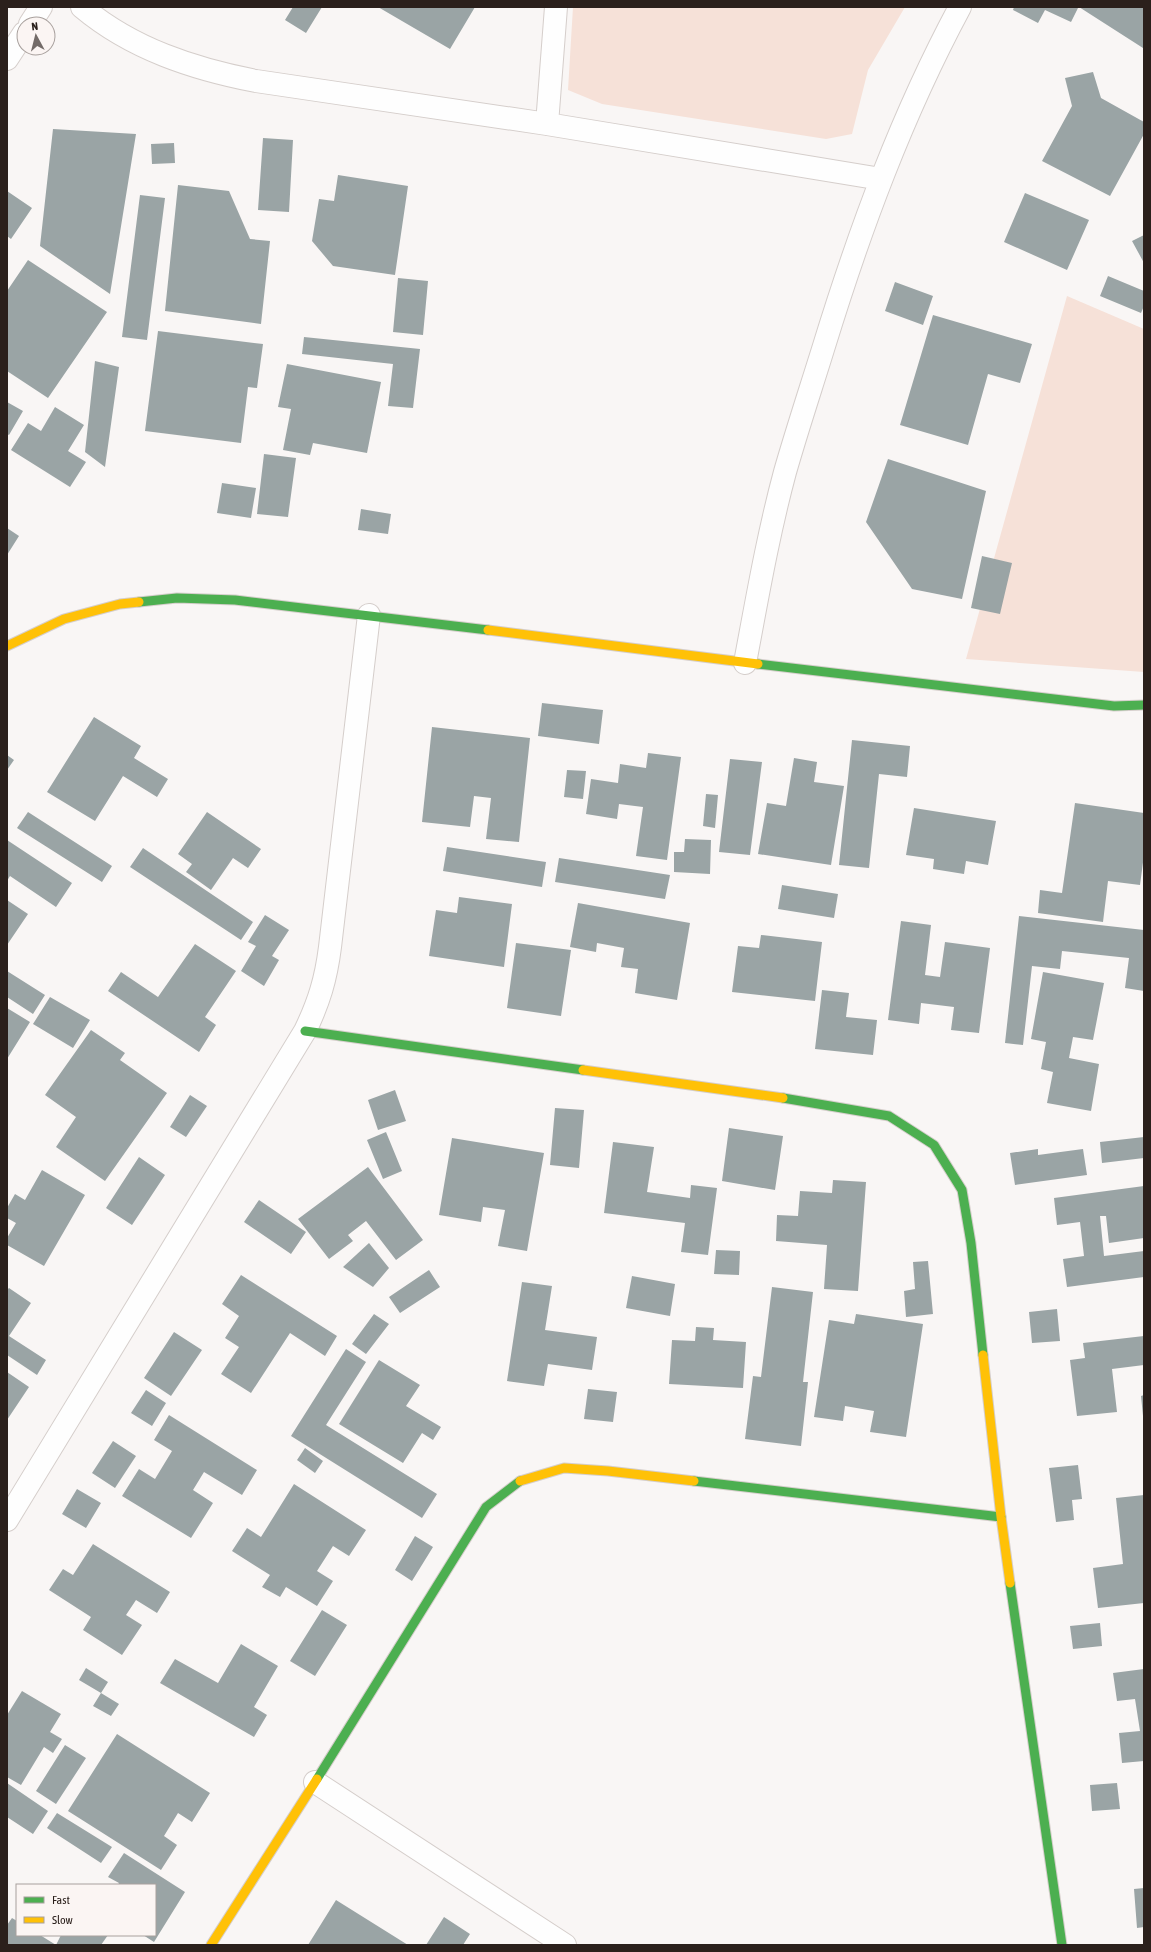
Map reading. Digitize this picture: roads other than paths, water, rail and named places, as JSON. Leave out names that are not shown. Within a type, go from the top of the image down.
[{"type":"street","points":[[35,16],[41,7]]},
{"type":"street","points":[[82,7],[128,38],[169,58],[212,72],[256,81],[547,124],[880,179]]},
{"type":"street","points":[[547,124],[556,7]]},
{"type":"street","points":[[745,663],[763,565],[785,473],[846,275],[880,179],[917,94],[960,7]]},
{"type":"street","points":[[7,60],[16,46]]},
{"type":"street","points":[[7,646],[64,619],[120,604],[177,598],[235,600],[369,615],[745,663],[1114,706],[1144,705]]},
{"type":"street","points":[[7,1520],[305,1031],[318,1005],[326,977],[369,615]]},
{"type":"street","points":[[1114,706],[1144,716]]},
{"type":"street","points":[[305,1031],[837,1106],[890,1116],[934,1145],[962,1190],[970,1243],[1001,1517],[1062,1945]]},
{"type":"street","points":[[211,1945],[315,1782],[486,1506],[521,1480],[564,1468],[608,1471],[1001,1517]]},
{"type":"street","points":[[315,1782],[565,1945]]}]
